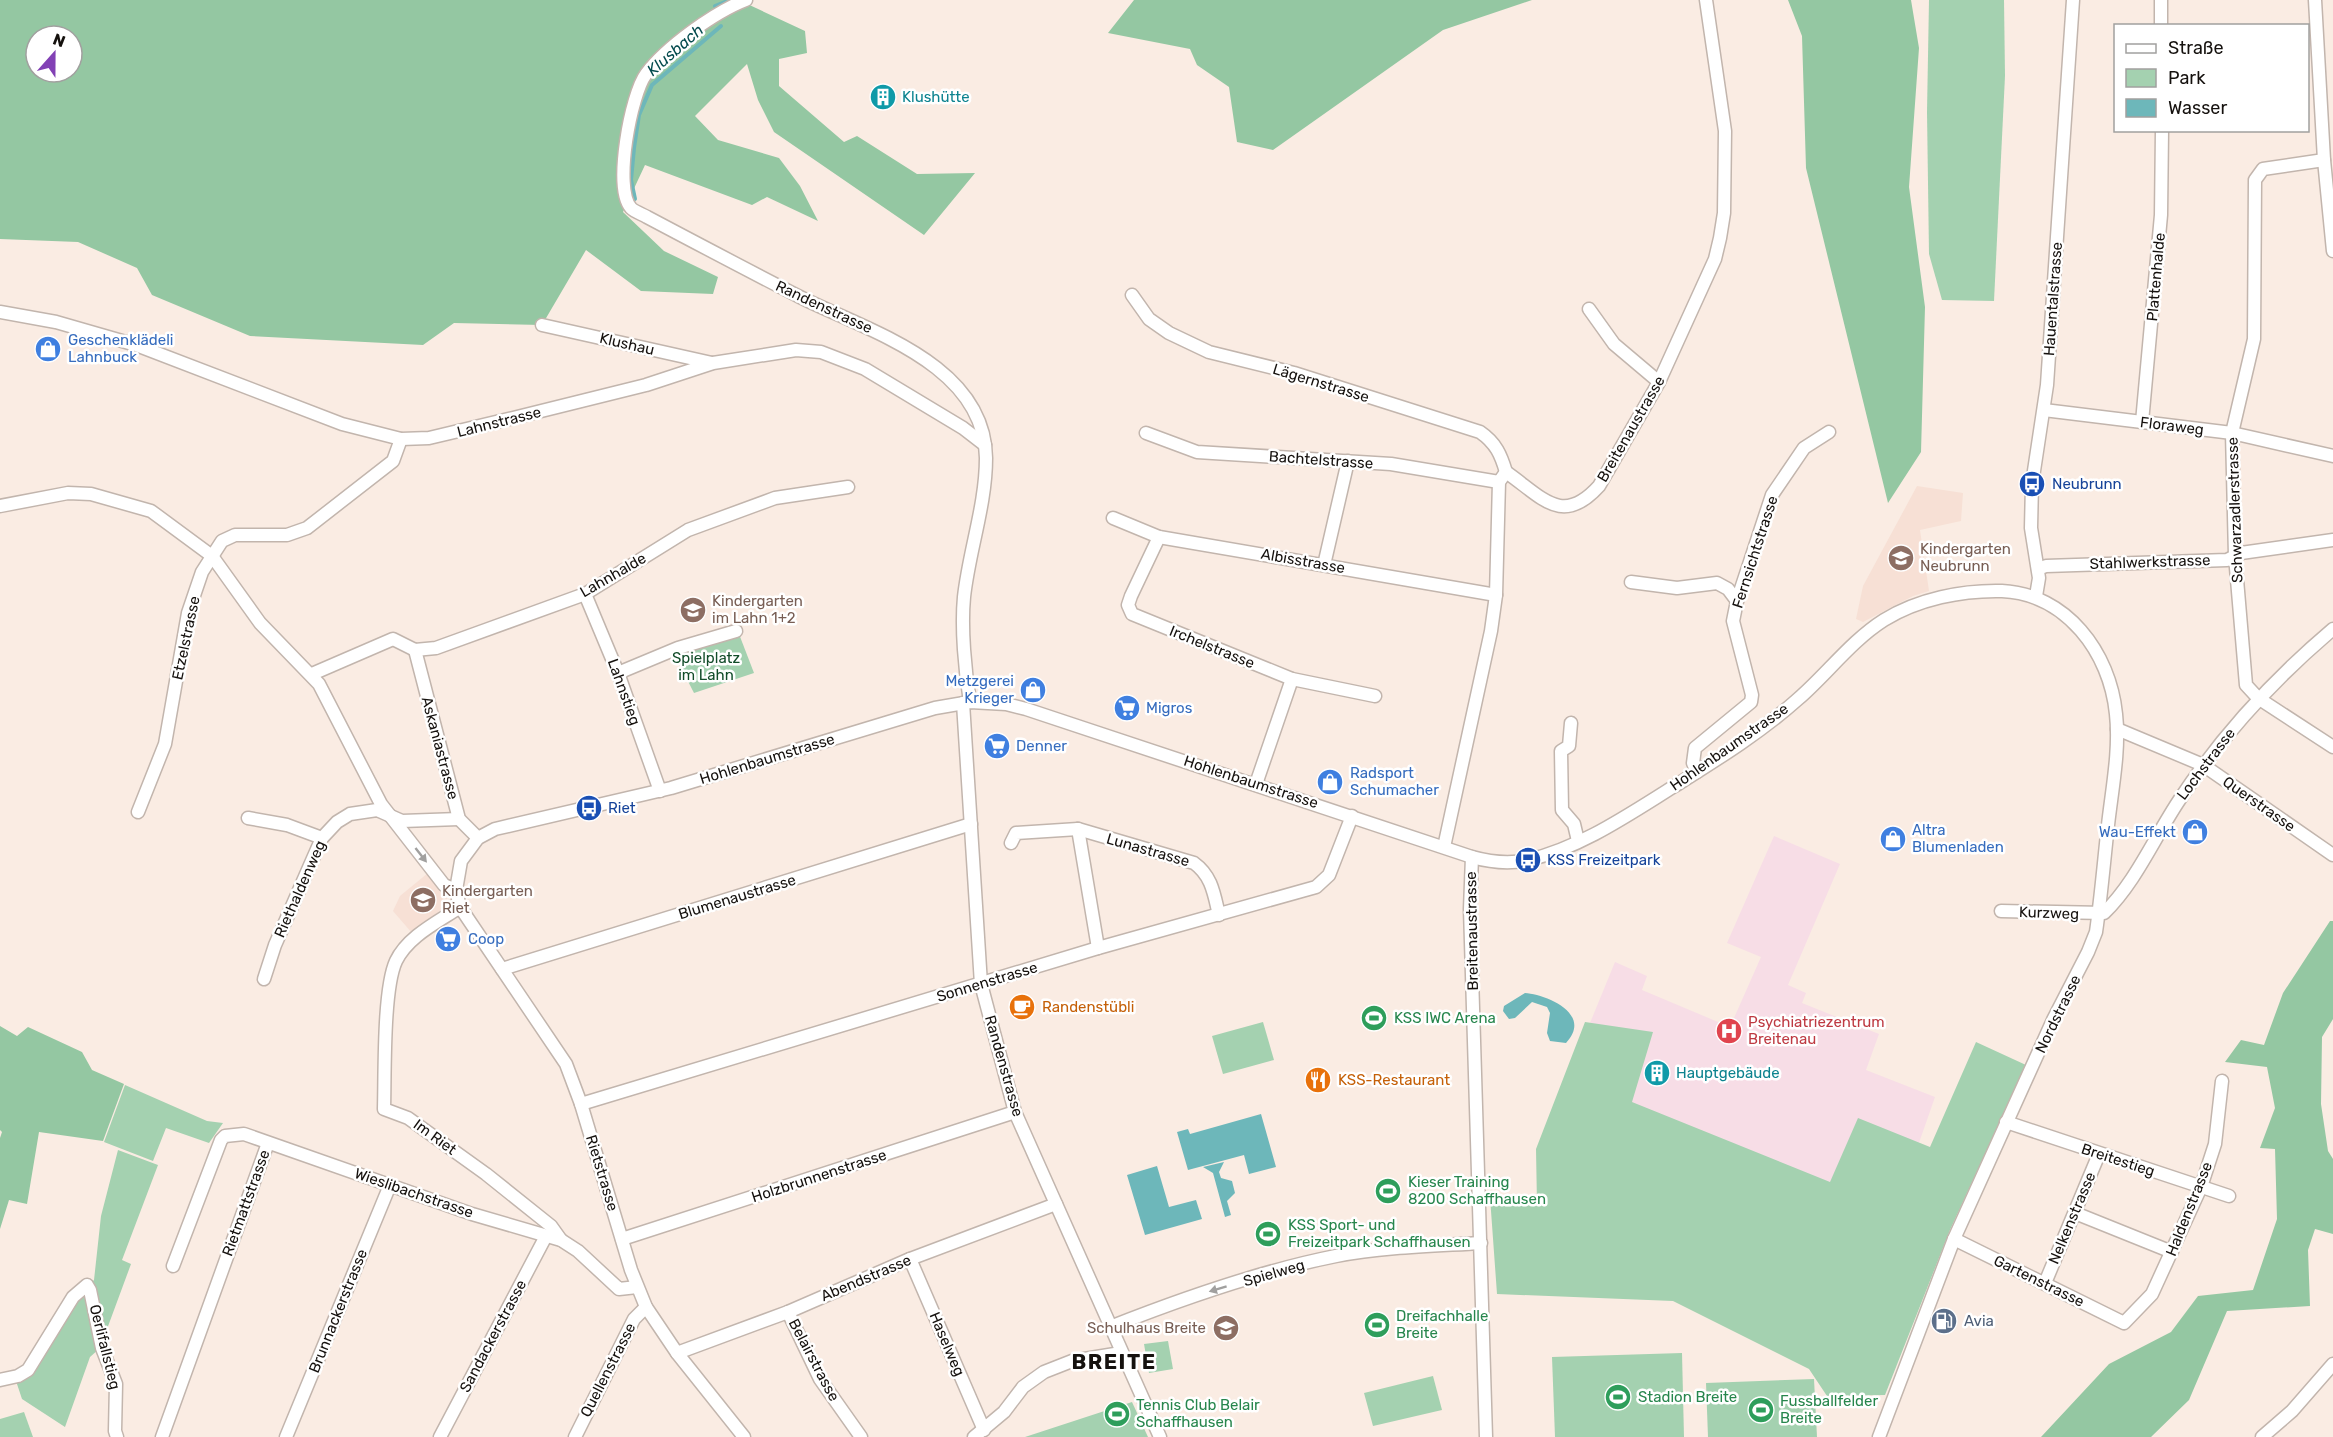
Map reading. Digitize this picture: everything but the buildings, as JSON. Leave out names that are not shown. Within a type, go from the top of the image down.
[{"type":"street","name":"Randenstrasse","points":[[746,0],[698,28],[645,75],[635,97],[627,139],[623,180],[631,208],[797,296],[914,350],[938,369],[962,394],[975,417],[985,445],[985,482],[964,600],[971,824],[981,984],[1015,1112],[1160,1437]]},
{"type":"street","name":"Breitenaustrasse","points":[[1503,477],[1554,505],[1566,508],[1576,506],[1586,500],[1599,486],[1659,382],[1715,259],[1724,213],[1725,131],[1706,0]]},
{"type":"street","name":"Hauentalstrasse","points":[[2036,596],[2039,586],[2031,528],[2032,484],[2044,410],[2073,0]]},
{"type":"street","points":[[2161,0],[2161,24]]},
{"type":"street","points":[[2315,0],[2324,160],[2333,251]]},
{"type":"street","name":"Plattenhalde","points":[[2142,422],[2161,215],[2162,132]]},
{"type":"street","name":"Schwarzadlerstrasse","points":[[2259,698],[2246,685],[2235,556],[2232,433],[2254,339],[2254,180],[2263,169],[2324,160]]},
{"type":"street","name":"Lägernstrasse","points":[[1132,295],[1149,320],[1199,349],[1294,374],[1480,432],[1491,440],[1501,454],[1503,477]]},
{"type":"street","points":[[1588,309],[1614,344],[1659,382]]},
{"type":"street","name":"Lahnstrasse","points":[[0,312],[56,322],[136,345],[342,424],[401,439],[429,438],[503,421],[646,386],[713,363],[796,350],[821,352],[844,358],[963,428],[985,445]]},
{"type":"street","name":"Klushau","points":[[542,325],[713,363]]},
{"type":"street","name":"Floraweg","points":[[2044,410],[2232,433],[2333,456]]},
{"type":"street","name":"Fernsichtstrasse","points":[[1697,772],[1693,763],[1695,748],[1751,702],[1752,695],[1733,621],[1737,601],[1772,495],[1804,448],[1829,432]]},
{"type":"street","name":"Bachtelstrasse","points":[[1146,433],[1197,452],[1391,464],[1503,477]]},
{"type":"street","name":"Etzelstrasse","points":[[138,812],[165,744],[188,613],[202,572],[222,541],[235,535],[287,535],[307,528],[393,461],[401,439]]},
{"type":"street","points":[[1324,565],[1348,461]]},
{"type":"street","points":[[1444,847],[1491,631],[1496,595],[1503,477]]},
{"type":"street","name":"Lahnhalde","points":[[312,674],[393,639],[415,650],[436,648],[585,594],[688,530],[775,498],[848,487]]},
{"type":"street","points":[[0,506],[68,492],[91,494],[151,511],[212,556],[260,623],[312,674],[390,815],[444,885],[456,890]]},
{"type":"street","name":"Albisstrasse","points":[[1113,518],[1159,537],[1496,595]]},
{"type":"street","name":"Irchelstrasse","points":[[1159,537],[1131,596],[1128,605],[1132,614],[1292,679],[1375,696]]},
{"type":"street","name":"Stahlwerkstrasse","points":[[2038,569],[2046,566],[2227,560],[2235,556],[2333,540]]},
{"type":"street","points":[[1631,582],[1677,588],[1717,583],[1728,589],[1737,601]]},
{"type":"street","name":"Hohlenbaumstrasse","points":[[478,838],[506,826],[660,791],[909,715],[967,702],[1016,706],[1472,857],[1491,861],[1520,861],[1578,841],[1606,828],[1760,731],[1799,699],[1872,629],[1895,614],[1928,601],[1983,591],[2036,596]]},
{"type":"street","name":"Lahnstieg","points":[[585,594],[618,673],[660,791]]},
{"type":"street","name":"Nordstrasse","points":[[1879,1437],[1954,1239],[2053,1020],[2091,947],[2098,913],[2117,729],[2116,711],[2107,675],[2091,642],[2062,611],[2036,596]]},
{"type":"street","name":"Lochstrasse","points":[[2098,913],[2104,913],[2120,894],[2203,765],[2259,698],[2333,629]]},
{"type":"street","points":[[618,673],[678,648],[736,631]]},
{"type":"street","name":"Askaniastrasse","points":[[415,650],[459,819],[478,838]]},
{"type":"street","points":[[1256,784],[1292,679]]},
{"type":"street","points":[[2259,698],[2333,747]]},
{"type":"street","points":[[1571,723],[1569,746],[1561,751],[1562,810],[1574,824],[1578,841]]},
{"type":"street","name":"Querstrasse","points":[[2117,729],[2203,765],[2333,855]]},
{"type":"street","name":"Riethaldenweg","points":[[264,979],[275,945],[322,838],[337,822],[350,814],[377,810],[402,821],[459,819]]},
{"type":"street","name":"Sonnenstrasse","points":[[581,1104],[1098,948],[1316,887],[1329,875],[1352,816]]},
{"type":"street","points":[[248,818],[287,825],[322,838]]},
{"type":"street","name":"Blumenaustrasse","points":[[502,969],[971,824]]},
{"type":"street","points":[[1078,829],[1098,948]]},
{"type":"street","name":"Lunastrasse","points":[[1011,843],[1016,833],[1078,829],[1194,863],[1206,872],[1211,882],[1219,915]]},
{"type":"street","points":[[460,907],[456,890],[461,861],[478,838]]},
{"type":"street","name":"Breitenaustrasse","points":[[1472,857],[1470,909],[1486,1437]]},
{"type":"street","name":"Rietstrasse","points":[[460,907],[556,1046],[574,1081],[637,1287],[646,1307],[677,1353],[744,1437]]},
{"type":"street","name":"Im Riet","points":[[460,907],[412,940],[396,961],[387,1005],[384,1109],[408,1118],[486,1174],[551,1226],[561,1240]]},
{"type":"street","name":"Kurzweg","points":[[2001,911],[2098,913]]},
{"type":"street","name":"Haldenstrasse","points":[[2124,1323],[2152,1294],[2201,1187],[2215,1144],[2222,1081]]},
{"type":"street","name":"Holzbrunnenstrasse","points":[[622,1239],[1015,1112]]},
{"type":"street","name":"Breitestieg","points":[[2006,1122],[2229,1196]]},
{"type":"street","name":"Rietmattstrasse","points":[[162,1437],[268,1143],[244,1134],[225,1136],[221,1140],[173,1266]]},
{"type":"street","name":"Wieslibachstrasse","points":[[268,1143],[561,1240]]},
{"type":"street","name":"Nelkenstrasse","points":[[2045,1283],[2099,1154]]},
{"type":"street","name":"Brunnackerstrasse","points":[[286,1437],[390,1185]]},
{"type":"street","name":"Abendstrasse","points":[[677,1353],[788,1312],[910,1259],[1056,1204]]},
{"type":"street","points":[[2075,1213],[2172,1252]]},
{"type":"street","name":"Sandackerstrasse","points":[[440,1437],[546,1236]]},
{"type":"street","name":"Gartenstrasse","points":[[1954,1239],[2124,1323]]},
{"type":"street","points":[[561,1240],[578,1251],[618,1289],[637,1287]]},
{"type":"street","name":"Spielweg","points":[[1110,1327],[1170,1303],[1335,1256],[1380,1249],[1481,1243]]},
{"type":"street","name":"Haselweg","points":[[910,1259],[979,1434]]},
{"type":"street","name":"Oerlifallstieg","points":[[0,1380],[18,1376],[28,1370],[73,1297],[87,1285],[92,1297],[102,1348],[116,1384],[115,1431],[117,1437]]},
{"type":"street","name":"Quellenstrasse","points":[[575,1437],[634,1318],[646,1307]]},
{"type":"street","name":"Belairstrasse","points":[[788,1312],[820,1379],[861,1437]]},
{"type":"street","points":[[979,1434],[1004,1412],[1023,1387],[1044,1372],[1072,1361],[1121,1353]]},
{"type":"street","points":[[2262,1437],[2292,1411],[2333,1364]]},
{"type":"shaded area","name":"Kindergarten Neubrunn","points":[[1917,486],[1963,493],[1961,521],[1920,530],[1929,591],[1913,596],[1863,622],[1856,619],[1863,586]]},
{"type":"shaded area","name":"Psychiatriezentrum Breitenau","points":[[1774,836],[1840,864],[1788,985],[1806,993],[1802,1003],[1879,1034],[1866,1070],[1935,1097],[1913,1160],[1840,1222],[1601,1125],[1581,1045],[1615,962],[1647,976],[1642,990],[1730,1027],[1761,957],[1727,943]]},
{"type":"shaded area","name":"Kindergarten Riet","points":[[428,873],[446,894],[448,904],[412,933],[393,911],[400,896]]},
{"type":"green space","points":[[0,0],[746,0],[743,2],[805,31],[807,53],[779,59],[779,86],[844,142],[857,136],[917,174],[975,173],[924,235],[774,132],[758,100],[747,64],[695,116],[718,140],[779,158],[800,186],[818,221],[767,197],[752,205],[645,165],[623,212],[664,251],[718,277],[713,294],[641,291],[586,250],[542,325],[454,323],[423,345],[250,336],[152,295],[137,268],[78,242],[0,239]]},
{"type":"green space","points":[[1134,0],[1532,0],[1443,30],[1273,150],[1237,142],[1229,87],[1197,65],[1190,49],[1108,33]]},
{"type":"green space","points":[[1788,0],[1911,0],[1919,48],[1909,187],[1925,307],[1921,452],[1888,503],[1806,168],[1802,36]]},
{"type":"green space","points":[[1929,0],[2004,0],[2005,76],[1994,301],[1942,300],[1929,254],[1927,112]]},
{"type":"green space","name":"Spielplatz im Lahn","points":[[739,634],[754,673],[694,693],[674,654]]},
{"type":"green space","points":[[2330,921],[2333,921],[2333,1019],[2322,1037],[2321,1104],[2328,1151],[2333,1159],[2333,1234],[2315,1229],[2308,1250],[2310,1306],[2227,1311],[2189,1400],[2151,1437],[2041,1437],[2109,1364],[2171,1332],[2198,1296],[2253,1290],[2277,1219],[2275,1149],[2260,1148],[2275,1108],[2267,1067],[2225,1062],[2241,1040],[2264,1045],[2283,993]]},
{"type":"green space","points":[[1263,1022],[1274,1060],[1223,1074],[1212,1036]]},
{"type":"green space","points":[[1585,1022],[1653,1032],[1632,1102],[1830,1182],[1858,1118],[1930,1147],[1976,1042],[2026,1065],[1950,1230],[1885,1395],[1827,1396],[1809,1369],[1673,1301],[1497,1294],[1490,1197],[1537,1205],[1536,1149]]},
{"type":"green space","points":[[0,1026],[17,1036],[28,1027],[82,1052],[92,1070],[124,1084],[103,1141],[39,1132],[27,1204],[9,1200],[0,1229],[0,1138],[2,1132],[0,1130]]},
{"type":"green space","points":[[125,1085],[207,1121],[223,1123],[209,1143],[166,1128],[153,1161],[104,1142]]},
{"type":"green space","points":[[118,1150],[158,1165],[122,1260],[131,1264],[100,1348],[90,1357],[65,1427],[22,1399],[15,1378],[75,1299],[94,1280],[101,1216]]},
{"type":"green space","points":[[1168,1341],[1173,1369],[1149,1373],[1144,1344]]},
{"type":"green space","name":"Stadion Breite","points":[[1682,1353],[1684,1437],[1555,1437],[1552,1357]]},
{"type":"green space","points":[[1433,1376],[1442,1410],[1373,1426],[1364,1393]]},
{"type":"green space","name":"Fussballfelder Breite","points":[[1814,1379],[1817,1437],[1708,1437],[1706,1383]]},
{"type":"green space","name":"Tennis Club Belair Schaffhausen","points":[[1132,1402],[1148,1437],[1025,1437]]},
{"type":"green space","points":[[24,1412],[33,1437],[0,1437],[0,1419]]},
{"type":"water","points":[[1525,993],[1554,1001],[1570,1014],[1574,1023],[1573,1032],[1566,1043],[1550,1041],[1547,1033],[1550,1013],[1547,1007],[1532,1002],[1515,1018],[1509,1019],[1503,1011],[1504,1006]]},
{"type":"water","points":[[1261,1114],[1276,1167],[1249,1174],[1244,1155],[1188,1170],[1177,1132],[1188,1129],[1190,1134]]},
{"type":"water","points":[[1224,1162],[1219,1172],[1221,1178],[1232,1181],[1235,1193],[1227,1201],[1231,1215],[1225,1217],[1213,1173],[1203,1167]]},
{"type":"water","points":[[1157,1166],[1169,1207],[1196,1200],[1202,1219],[1145,1235],[1127,1175]]},
{"type":"waterway","name":"Klusbach","points":[[715,6],[730,0]]},
{"type":"waterway","name":"Klusbach","points":[[635,199],[631,180],[634,148],[639,115],[652,85],[721,26]]},
{"type":"place","name":"Klushütte","points":[[883,97]]},
{"type":"place","name":"Geschenklädeli Lahnbuck","points":[[48,349]]},
{"type":"place","name":"Neubrunn","points":[[2032,484]]},
{"type":"place","name":"Kindergarten Neubrunn","points":[[1901,558]]},
{"type":"place","name":"Kindergarten im Lahn 1+2","points":[[693,610]]},
{"type":"place","name":"Metzgerei Krieger","points":[[1033,690]]},
{"type":"place","name":"Migros","points":[[1127,708]]},
{"type":"place","name":"Denner","points":[[997,746]]},
{"type":"place","name":"Radsport Schumacher","points":[[1330,782]]},
{"type":"place","name":"Riet","points":[[589,808]]},
{"type":"place","name":"Wau-Effekt","points":[[2195,832]]},
{"type":"place","name":"Altra Blumenladen","points":[[1893,839]]},
{"type":"place","name":"KSS Freizeitpark","points":[[1528,860]]},
{"type":"place","name":"Kindergarten Riet","points":[[423,900]]},
{"type":"place","name":"Coop","points":[[448,939]]},
{"type":"place","name":"Randenstübli","points":[[1022,1007]]},
{"type":"place","name":"KSS IWC Arena","points":[[1374,1018]]},
{"type":"place","name":"Psychiatriezentrum Breitenau","points":[[1729,1031]]},
{"type":"place","name":"Hauptgebäude","points":[[1657,1073]]},
{"type":"place","name":"KSS-Restaurant","points":[[1318,1080]]},
{"type":"place","name":"Kieser Training 8200 Schaffhausen","points":[[1388,1191]]},
{"type":"place","name":"KSS Sport- und Freizeitpark Schaffhausen","points":[[1268,1234]]},
{"type":"place","name":"Avia","points":[[1944,1321]]},
{"type":"place","name":"Dreifachhalle Breite","points":[[1377,1325]]},
{"type":"place","name":"Schulhaus Breite","points":[[1226,1328]]},
{"type":"place","name":"Stadion Breite","points":[[1618,1397]]},
{"type":"place","name":"Fussballfelder Breite","points":[[1761,1410]]},
{"type":"place","name":"Tennis Club Belair Schaffhausen","points":[[1117,1414]]},
{"type":"district","name":"BREITE","points":[[1114,1361]]}]
